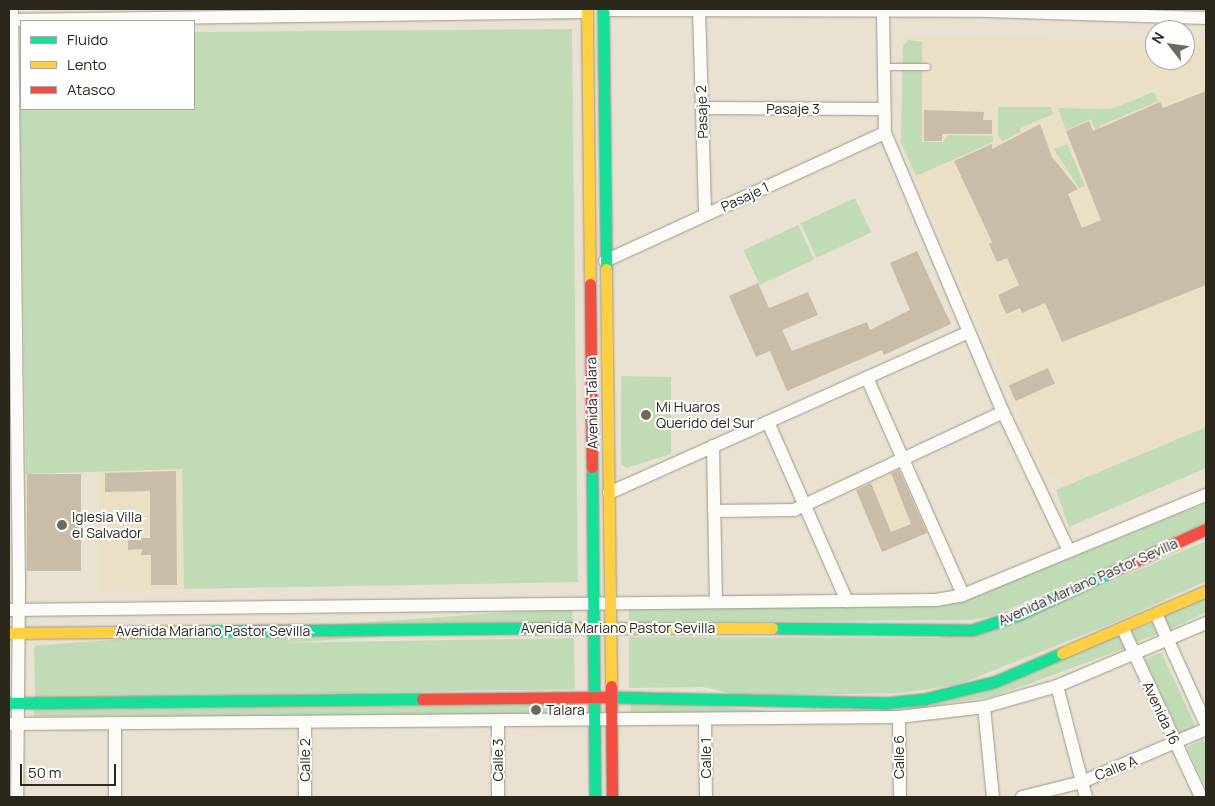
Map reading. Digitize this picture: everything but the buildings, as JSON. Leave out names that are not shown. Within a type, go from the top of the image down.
[{"type":"main road","name":"Avenida Talara","points":[[604,9],[605,261],[612,797]]},
{"type":"main road","name":"Avenida Talara","points":[[587,10],[595,797]]},
{"type":"main road","name":"Avenida Mariano Pastor Sevilla","points":[[14,632],[594,628],[972,630],[1018,615],[1206,529]]},
{"type":"main road","points":[[13,703],[610,697],[748,703],[885,703],[924,699],[994,682],[1206,591]]},
{"type":"street","points":[[604,9],[987,10],[1206,18]]},
{"type":"street","name":"Pasaje 2","points":[[699,9],[705,215]]},
{"type":"street","points":[[883,9],[885,133],[1004,412],[1069,551]]},
{"type":"street","points":[[17,797],[13,724],[12,14],[587,10]]},
{"type":"street","name":"Pasaje 3","points":[[702,108],[884,109]]},
{"type":"street","name":"Pasaje 1","points":[[605,261],[885,133]]},
{"type":"street","points":[[609,493],[969,332]]},
{"type":"street","points":[[867,378],[963,595]]},
{"type":"street","points":[[714,511],[794,510],[1004,412]]},
{"type":"street","points":[[768,422],[807,504],[847,601]]},
{"type":"street","points":[[713,446],[716,602]]},
{"type":"street","name":"Avenida Mariano Pastor Sevilla","points":[[14,610],[936,600],[963,595],[1206,495]]},
{"type":"street","points":[[1156,614],[1206,724]]},
{"type":"street","points":[[13,724],[498,722],[899,717],[984,707],[1057,686],[1168,641],[1206,623]]},
{"type":"street","name":"Avenida 16","points":[[1122,628],[1201,797]]},
{"type":"street","points":[[1057,686],[1086,797]]},
{"type":"street","points":[[984,707],[993,797]]},
{"type":"street","name":"Calle 6","points":[[899,717],[900,797]]},
{"type":"street","name":"Calle 1","points":[[705,719],[706,797]]},
{"type":"street","name":"Calle 3","points":[[498,722],[498,797]]},
{"type":"street","name":"Calle 2","points":[[305,723],[305,797]]},
{"type":"street","points":[[115,724],[115,797]]},
{"type":"street","name":"Calle A","points":[[1022,797],[1082,782],[1176,744],[1206,729]]},
{"type":"lane","points":[[884,67],[927,67]]},
{"type":"shaded area","points":[[908,37],[1145,40],[1145,70],[1195,70],[1195,40],[1206,41],[1206,426],[1063,486],[1055,472],[1046,476],[900,143],[902,42]]},
{"type":"shaded area","points":[[904,467],[932,530],[883,552],[855,489]]},
{"type":"shaded area","points":[[182,469],[184,589],[100,590],[98,470]]},
{"type":"green space","points":[[572,29],[578,582],[184,589],[182,469],[26,474],[20,110],[195,110],[195,32]]},
{"type":"green space","points":[[908,40],[922,42],[922,142],[943,142],[948,135],[993,136],[993,142],[916,176],[901,143],[903,46]]},
{"type":"green space","points":[[1154,92],[1158,101],[1099,126],[1118,171],[1114,173],[1091,119],[1066,130],[1058,108],[1111,109]]},
{"type":"green space","points":[[998,107],[1051,107],[1053,114],[1020,128],[1021,132],[1003,141],[998,136]]},
{"type":"green space","points":[[1067,144],[1085,186],[1079,188],[1054,149]]},
{"type":"green space","points":[[855,198],[871,232],[817,258],[801,223]]},
{"type":"green space","points":[[798,225],[814,259],[760,285],[744,250]]},
{"type":"green space","name":"Mi Huaros Querido del Sur","points":[[621,376],[671,377],[671,454],[626,468],[621,464]]},
{"type":"green space","points":[[1206,427],[1206,468],[1069,527],[1056,490]]},
{"type":"green space","points":[[1206,503],[1206,525],[993,616],[971,620],[629,622],[629,608],[924,606],[1008,583]]},
{"type":"green space","points":[[1206,541],[1206,581],[1116,622],[957,685],[901,693],[744,696],[703,687],[629,688],[629,637],[939,638],[1009,625]]},
{"type":"green space","points":[[1206,597],[1206,612],[1167,631],[1161,618]]},
{"type":"green space","points":[[572,608],[573,623],[36,660],[35,646]]},
{"type":"green space","points":[[1153,623],[1157,634],[1135,642],[1130,631]]},
{"type":"green space","points":[[1121,635],[1126,648],[991,697],[903,710]]},
{"type":"green space","points":[[574,638],[575,689],[35,698],[34,647]]},
{"type":"green space","points":[[1161,652],[1196,728],[1180,736],[1145,660]]},
{"type":"green space","points":[[630,703],[689,704],[782,712],[631,714]]},
{"type":"green space","points":[[34,704],[575,704],[575,716],[34,716]]},
{"type":"green space","points":[[1203,739],[1206,746],[1206,789],[1187,747]]},
{"type":"traffic: fast","points":[[603,9],[606,269]]},
{"type":"traffic: fast","points":[[592,467],[595,797]]},
{"type":"traffic: fast","points":[[772,628],[972,630],[1018,615],[1116,570]]},
{"type":"traffic: fast","points":[[203,631],[571,628]]},
{"type":"traffic: fast","points":[[605,697],[885,703],[924,699],[994,682],[1062,653]]},
{"type":"traffic: fast","points":[[9,703],[422,699]]},
{"type":"traffic: slow","points":[[587,9],[590,284]]},
{"type":"traffic: slow","points":[[606,269],[611,686]]},
{"type":"traffic: slow","points":[[1062,653],[1206,591]]},
{"type":"traffic: slow","points":[[571,628],[772,628]]},
{"type":"traffic: slow","points":[[9,633],[203,631]]},
{"type":"traffic: jam","points":[[590,284],[592,467]]},
{"type":"traffic: jam","points":[[1116,570],[1206,529]]},
{"type":"traffic: jam","points":[[611,686],[612,797]]},
{"type":"traffic: jam","points":[[422,699],[605,697]]},
{"type":"place","name":"Mi Huaros Querido del Sur","points":[[646,415]]},
{"type":"place","name":"Iglesia Villa el Salvador","points":[[62,525]]},
{"type":"place","name":"Talara","points":[[536,710]]}]
